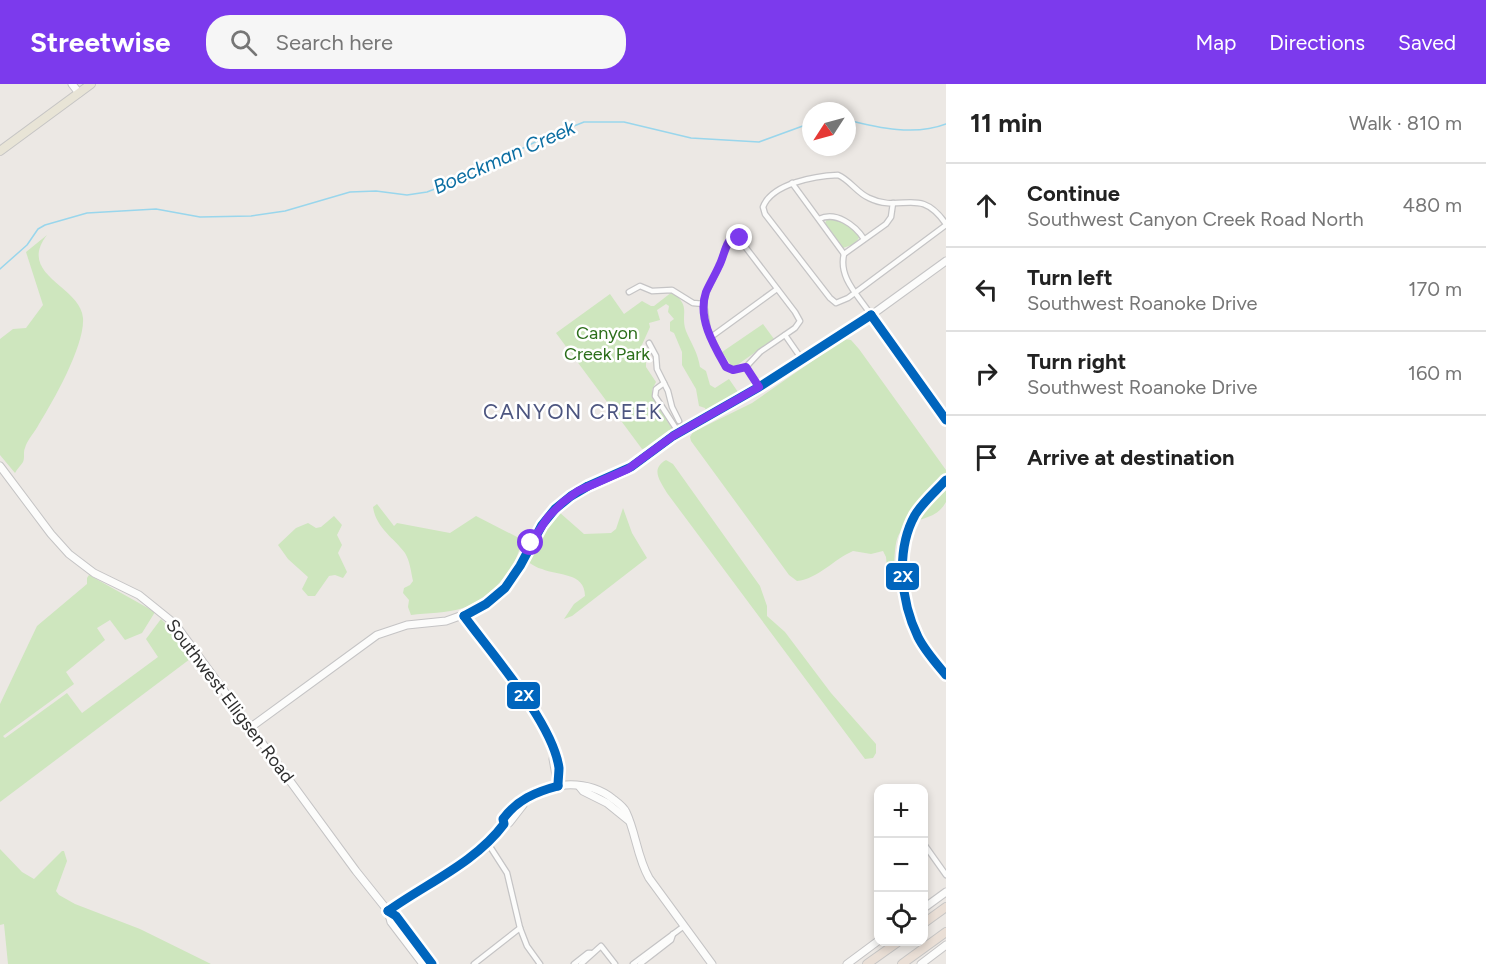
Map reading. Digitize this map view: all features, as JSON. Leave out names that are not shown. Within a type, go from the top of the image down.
[{"type":"highway","points":[[928,920],[946,907]]},
{"type":"highway","points":[[902,964],[946,932]]},
{"type":"highway","points":[[867,964],[892,946]]},
{"type":"main road","points":[[72,84],[79,93]]},
{"type":"main road","points":[[0,151],[91,84]]},
{"type":"main road","points":[[251,727],[377,635],[407,624],[446,621],[486,604],[505,588],[542,525],[563,502],[588,486],[628,469],[679,433],[759,387],[871,315],[946,261]]},
{"type":"main road","points":[[871,315],[946,420]]},
{"type":"main road","name":"Southwest Elligsen Road","points":[[0,466],[51,534],[69,554],[94,573],[139,595],[175,624],[356,871],[388,911],[396,916],[432,964]]},
{"type":"main road","points":[[946,480],[924,503],[912,522],[906,537],[903,566],[914,629],[921,643],[946,675]]},
{"type":"main road","points":[[464,615],[540,720],[556,753],[560,770],[558,786]]},
{"type":"main road","points":[[388,911],[428,883],[467,862],[489,844],[504,824],[503,819],[518,800],[558,786],[584,785],[612,798],[627,813],[645,872],[712,964]]},
{"type":"main road","points":[[928,905],[946,892]]},
{"type":"main road","name":"Southwest Elligsen Road","points":[[388,911],[391,922],[423,964]]},
{"type":"main road","points":[[847,964],[874,945]]},
{"type":"main road","points":[[921,964],[946,945]]},
{"type":"street","points":[[838,175],[845,178],[859,193],[868,198],[893,203],[920,202],[926,204],[937,212],[946,225],[839,303],[833,301],[764,211],[768,199],[792,183],[838,175]]},
{"type":"street","points":[[792,183],[844,254]]},
{"type":"street","points":[[871,315],[844,274],[842,266],[844,254],[889,220],[893,203]]},
{"type":"street","points":[[819,219],[834,216],[858,231],[864,239]]},
{"type":"street","points":[[733,237],[740,238],[800,321],[785,335],[760,352],[746,367],[733,370],[726,367],[706,326],[704,304],[706,293],[728,243],[733,237]]},
{"type":"street","points":[[629,292],[640,286],[652,291],[669,289],[693,303],[704,304]]},
{"type":"street","points":[[711,337],[777,289]]},
{"type":"street","points":[[785,335],[801,358]]},
{"type":"street","points":[[649,342],[654,351],[657,369],[679,421]]},
{"type":"street","points":[[746,367],[759,387]]},
{"type":"street","points":[[664,383],[656,389],[656,396],[679,433]]},
{"type":"street","points":[[489,844],[507,873],[520,928],[527,946],[540,964]]},
{"type":"street","points":[[928,850],[946,875]]},
{"type":"street","points":[[633,964],[684,926]]},
{"type":"street","points":[[476,963],[520,928]]},
{"type":"street","points":[[640,964],[670,940],[673,934]]},
{"type":"street","points":[[573,964],[601,946],[615,964]]},
{"type":"street","points":[[581,964],[591,957],[591,953]]},
{"type":"green space","points":[[829,216],[847,225],[860,236],[855,244],[843,248],[825,223]]},
{"type":"green space","points":[[47,235],[40,249],[39,260],[44,270],[80,307],[83,318],[82,329],[74,357],[52,401],[27,442],[23,462],[15,473],[0,455],[0,339],[13,329],[26,328],[43,305],[26,252]]},
{"type":"green space","name":"Canyon Creek Park","points":[[672,292],[684,306],[684,325],[700,367],[706,371],[710,385],[715,388],[729,379],[738,392],[706,411],[705,408],[699,406],[696,389],[682,365],[682,352],[674,333],[670,331],[670,322],[674,319],[668,312],[669,306],[666,304],[657,310],[660,320],[649,323],[650,327],[641,347],[646,356],[646,367],[656,382],[652,395],[672,429],[647,448],[642,449],[556,333],[610,294],[624,314],[642,301],[654,306]]},
{"type":"green space","points":[[763,324],[774,339],[733,368],[722,352]]},
{"type":"green space","points":[[844,339],[851,340],[859,349],[946,470],[946,502],[936,513],[907,526],[899,533],[894,567],[890,569],[887,567],[883,551],[871,554],[853,551],[812,577],[797,581],[789,575],[690,437],[693,432],[752,403]]},
{"type":"green space","points":[[666,460],[673,464],[760,586],[767,606],[767,616],[785,632],[831,693],[876,744],[876,753],[873,758],[865,759],[667,493],[659,480],[657,471]]},
{"type":"green space","points":[[377,504],[394,526],[397,523],[450,533],[476,516],[521,539],[519,550],[509,571],[501,581],[473,604],[450,611],[411,615],[408,607],[409,600],[403,593],[404,588],[413,581],[409,563],[405,553],[378,521],[373,507]]},
{"type":"green space","points":[[623,508],[632,533],[647,558],[572,616],[564,619],[574,604],[585,596],[584,588],[581,583],[570,576],[540,569],[528,562],[540,538],[559,512],[584,534],[611,533],[616,529]]},
{"type":"green space","points":[[334,516],[342,525],[337,535],[342,545],[338,553],[347,572],[343,578],[335,575],[329,576],[315,596],[308,596],[302,589],[308,577],[288,559],[278,545],[296,528],[308,523],[316,528],[321,527]]},
{"type":"green space","points":[[89,575],[155,612],[142,633],[125,640],[110,620],[97,628],[105,640],[66,672],[74,684],[3,736],[5,738],[67,693],[82,713],[158,657],[146,639],[161,619],[194,656],[0,802],[0,704],[37,626],[87,584]]},
{"type":"green space","points":[[0,849],[22,872],[34,879],[64,851],[67,861],[56,891],[59,895],[75,904],[140,929],[211,964],[8,964],[4,924],[0,925]]},
{"type":"waterway","name":"Boeckman Creek","points":[[0,269],[27,245],[38,229],[87,213],[156,209],[200,217],[251,216],[285,211],[350,192],[376,191],[407,195],[427,192],[471,175],[539,140],[584,122],[624,122],[691,138],[759,142],[802,126]]},
{"type":"waterway","name":"Boeckman Creek","points":[[856,122],[897,130],[922,130],[946,124]]},
{"type":"transit line","name":"2X","points":[[871,315],[946,420]]},
{"type":"transit line","name":"2X","points":[[464,616],[486,604],[505,588],[542,525],[555,509],[571,496],[631,467],[673,436],[759,387],[871,315]]},
{"type":"transit line","name":"2X","points":[[946,480],[915,515],[909,529],[903,560],[904,593],[912,623],[927,652],[946,675]]},
{"type":"transit line","name":"2X","points":[[464,616],[519,689],[545,730],[559,768],[558,786]]},
{"type":"transit line","name":"2X","points":[[388,911],[450,872],[479,850],[504,824],[503,819],[508,812],[520,802],[534,794],[558,786]]},
{"type":"transit line","name":"2X","points":[[388,911],[396,916],[432,964]]},
{"type":"district","name":"CANYON CREEK","points":[[573,411]]},
{"type":"route","points":[[531,543],[548,517],[578,491],[628,469],[673,436],[759,387],[746,367],[733,370],[726,367],[707,329],[704,316],[706,293],[728,243],[733,237],[740,238]]}]
